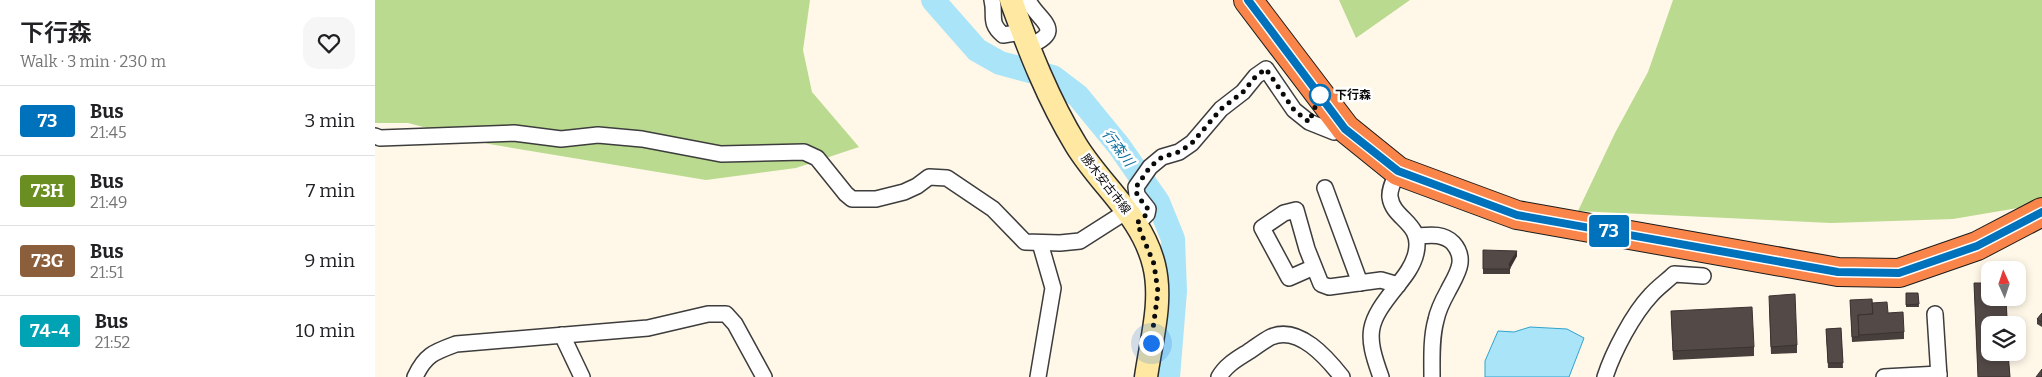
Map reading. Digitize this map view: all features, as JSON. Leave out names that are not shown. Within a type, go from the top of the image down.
[{"type":"highway","points":[[1248,0],[1345,129],[1398,171],[1517,215],[1838,272],[1899,273],[1977,246],[2042,212]]},
{"type":"main road","name":"勝木安古市線","points":[[1011,0],[1043,84],[1077,146],[1132,217],[1154,264],[1158,292],[1146,377]]},
{"type":"street","points":[[992,0],[992,22],[1003,35],[1010,35],[1027,43],[1041,41],[1047,35],[1047,26],[1045,20],[1033,10],[1028,0]]},
{"type":"street","points":[[375,136],[380,138],[513,133],[561,139],[598,135],[651,140],[721,154],[804,152],[817,158],[852,199],[875,199],[904,192],[917,186],[929,176],[947,178],[993,209],[1025,242],[1060,243],[1080,241],[1132,217],[1147,214],[1148,209],[1137,195],[1136,187],[1150,167],[1162,157],[1179,152],[1192,143],[1221,109],[1243,92],[1256,76],[1266,69],[1294,110],[1309,122],[1334,132],[1345,129]]},
{"type":"street","points":[[1381,377],[1371,350],[1371,331],[1377,312],[1408,273],[1416,253],[1417,236],[1411,225],[1394,207],[1390,198],[1390,190],[1398,171]]},
{"type":"street","points":[[1325,188],[1360,283]]},
{"type":"street","points":[[1417,236],[1433,234],[1448,238],[1458,249],[1461,261],[1459,272],[1447,292],[1436,320],[1431,351],[1432,377]]},
{"type":"street","points":[[1038,377],[1053,288],[1040,243]]},
{"type":"street","points":[[1314,267],[1321,284],[1329,287],[1381,280],[1398,285]]},
{"type":"street","points":[[1605,377],[1609,363],[1628,328],[1650,295],[1674,274],[1703,276]]},
{"type":"street","points":[[415,377],[420,366],[430,354],[456,344],[648,328],[708,314],[726,314],[735,324],[764,377]]},
{"type":"street","points":[[1885,377],[1939,376],[1935,314]]},
{"type":"street","points":[[1219,377],[1229,364],[1272,337],[1283,334],[1310,344],[1342,377]]},
{"type":"street","points":[[562,335],[582,377]]},
{"type":"green space","points":[[375,0],[810,0],[803,50],[812,92],[859,147],[796,168],[706,180],[489,144],[408,123],[375,123]]},
{"type":"green space","points":[[1339,0],[1410,0],[1356,38]]},
{"type":"green space","points":[[1673,0],[2042,0],[2042,204],[1953,219],[1831,223],[1578,211],[1615,133],[1648,72]]},
{"type":"water","points":[[1530,327],[1567,329],[1584,338],[1569,377],[1485,377],[1485,361],[1498,331],[1514,332]]},
{"type":"building","points":[[1483,250],[1517,251],[1509,264],[1510,269],[1483,269]]},
{"type":"building","points":[[1974,283],[1981,283],[1981,306],[2006,306],[2007,316],[1981,316],[1981,361],[2009,361],[2010,377],[1978,377]]},
{"type":"building","points":[[1906,293],[1918,293],[1919,304],[1906,305]]},
{"type":"building","points":[[1795,294],[1797,345],[1771,347],[1769,296]]},
{"type":"building","points":[[1872,299],[1873,314],[1858,315],[1859,337],[1852,337],[1850,300]]},
{"type":"building","points":[[1887,302],[1888,313],[1903,312],[1904,332],[1859,335],[1858,315],[1873,314],[1872,303]]},
{"type":"building","points":[[1752,307],[1754,347],[1673,351],[1671,311]]},
{"type":"building","points":[[2042,313],[2042,322],[2037,319]]},
{"type":"building","points":[[1841,328],[1843,363],[1828,363],[1826,329]]},
{"type":"building","points":[[2042,369],[2042,376],[2036,377]]},
{"type":"waterway","name":"行森川","points":[[933,0],[977,50],[1000,63],[1053,77],[1078,96],[1119,146],[1158,202],[1173,239],[1175,291],[1168,377]]},
{"type":"bus line","name":"73","points":[[1248,0],[1345,129],[1398,171],[1517,215],[1838,272],[1899,273],[1977,246],[2042,212]]},
{"type":"place","name":"下行森","points":[[1320,95]]},
{"type":"route","points":[[1151,343],[1158,292],[1154,264],[1137,223],[1147,214],[1148,209],[1137,195],[1136,187],[1150,167],[1162,157],[1179,152],[1192,143],[1221,109],[1243,92],[1256,76],[1266,69],[1294,110],[1309,122],[1320,95]]}]
